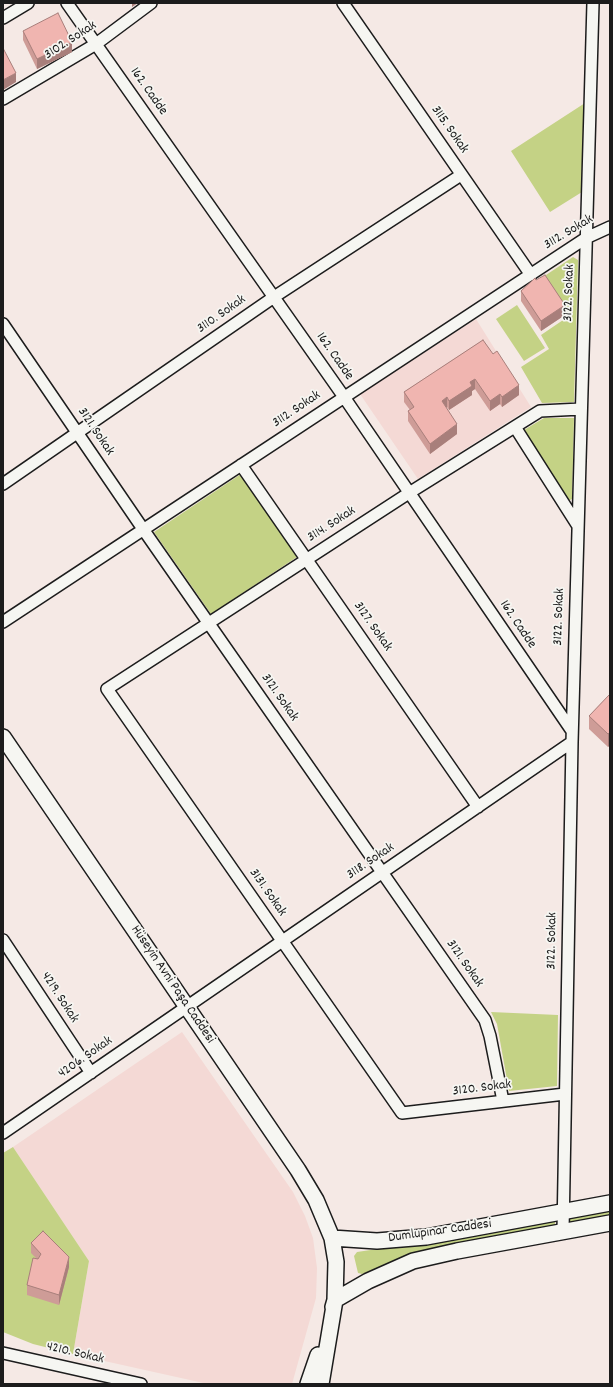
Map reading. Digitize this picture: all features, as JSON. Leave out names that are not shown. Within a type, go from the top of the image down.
[{"type":"main road","name":"Hüseyin Avni Paşa Caddesi","points":[[3,737],[298,1170],[316,1200],[332,1238]]},
{"type":"main road","name":"Dumlupınar Caddesi","points":[[332,1238],[377,1241],[426,1237],[610,1203]]},
{"type":"main road","name":"Dumlupınar Caddesi","points":[[335,1300],[387,1272],[413,1261],[610,1223]]},
{"type":"main road","points":[[320,1384],[335,1300],[336,1262],[332,1238]]},
{"type":"main road","points":[[308,1384],[335,1300]]},
{"type":"street","points":[[3,18],[28,3]]},
{"type":"street","name":"162. Cadde","points":[[67,3],[344,397],[572,737]]},
{"type":"street","name":"3102. Sokak","points":[[3,99],[96,44],[151,3]]},
{"type":"street","name":"3115. Sokak","points":[[343,3],[531,275]]},
{"type":"street","name":"3122. Sokak","points":[[563,1231],[572,737],[593,3]]},
{"type":"street","name":"3110. Sokak","points":[[3,484],[274,297],[461,175]]},
{"type":"street","name":"3112. Sokak","points":[[3,622],[586,238],[610,227]]},
{"type":"street","name":"3121. Sokak","points":[[3,324],[143,529],[485,1020],[490,1036],[503,1101]]},
{"type":"street","name":"3114. Sokak","points":[[107,689],[409,493],[540,411],[581,409]]},
{"type":"street","points":[[515,427],[578,526]]},
{"type":"street","name":"3127. Sokak","points":[[241,465],[478,807]]},
{"type":"street","name":"3131. Sokak","points":[[107,689],[402,1114]]},
{"type":"street","name":"3118. Sokak","points":[[187,1006],[478,807],[572,737]]},
{"type":"street","name":"4219. Sokak","points":[[3,940],[91,1073]]},
{"type":"street","name":"4206. Sokak","points":[[3,1133],[187,1006]]},
{"type":"street","name":"3120. Sokak","points":[[402,1114],[565,1094]]},
{"type":"street","name":"4210. Sokak","points":[[3,1353],[141,1384]]},
{"type":"shaded area","points":[[476,319],[531,407],[418,479],[360,394]]},
{"type":"shaded area","points":[[182,1032],[293,1192],[305,1216],[313,1238],[317,1268],[316,1298],[292,1384],[208,1384],[73,1354],[89,1261],[13,1147]]},
{"type":"green space","points":[[585,103],[582,192],[550,212],[511,151]]},
{"type":"green space","points":[[573,257],[578,260],[574,402],[542,403],[521,367],[549,349],[541,335],[569,316],[543,277]]},
{"type":"green space","points":[[517,305],[545,348],[524,361],[496,319]]},
{"type":"green space","points":[[544,418],[574,418],[572,499],[568,501],[524,430]]},
{"type":"green space","points":[[241,474],[297,557],[211,614],[154,532]]},
{"type":"green space","points":[[491,1012],[558,1015],[557,1086],[509,1091],[497,1024]]},
{"type":"green space","points":[[13,1147],[89,1261],[73,1354],[33,1344],[3,1332],[3,1153]]},
{"type":"green space","points":[[610,1210],[610,1218],[570,1225],[570,1217]]},
{"type":"green space","points":[[555,1220],[555,1228],[411,1255],[362,1274],[358,1273],[354,1256],[357,1252]]},
{"type":"building","points":[[58,13],[72,42],[37,59],[23,31]]},
{"type":"building","points":[[3,48],[16,73],[3,80]]},
{"type":"building","points":[[545,275],[565,305],[541,321],[521,291],[535,278],[536,280]]},
{"type":"building","points":[[483,340],[493,354],[497,351],[519,385],[502,397],[500,394],[490,401],[475,379],[470,382],[472,386],[449,401],[447,397],[442,401],[457,424],[430,444],[408,411],[414,407],[404,392]]},
{"type":"building","points":[[610,694],[610,732],[608,734],[589,716]]},
{"type":"building","points":[[43,1231],[69,1257],[59,1295],[27,1285],[33,1258],[38,1259],[41,1254],[31,1243]]}]
